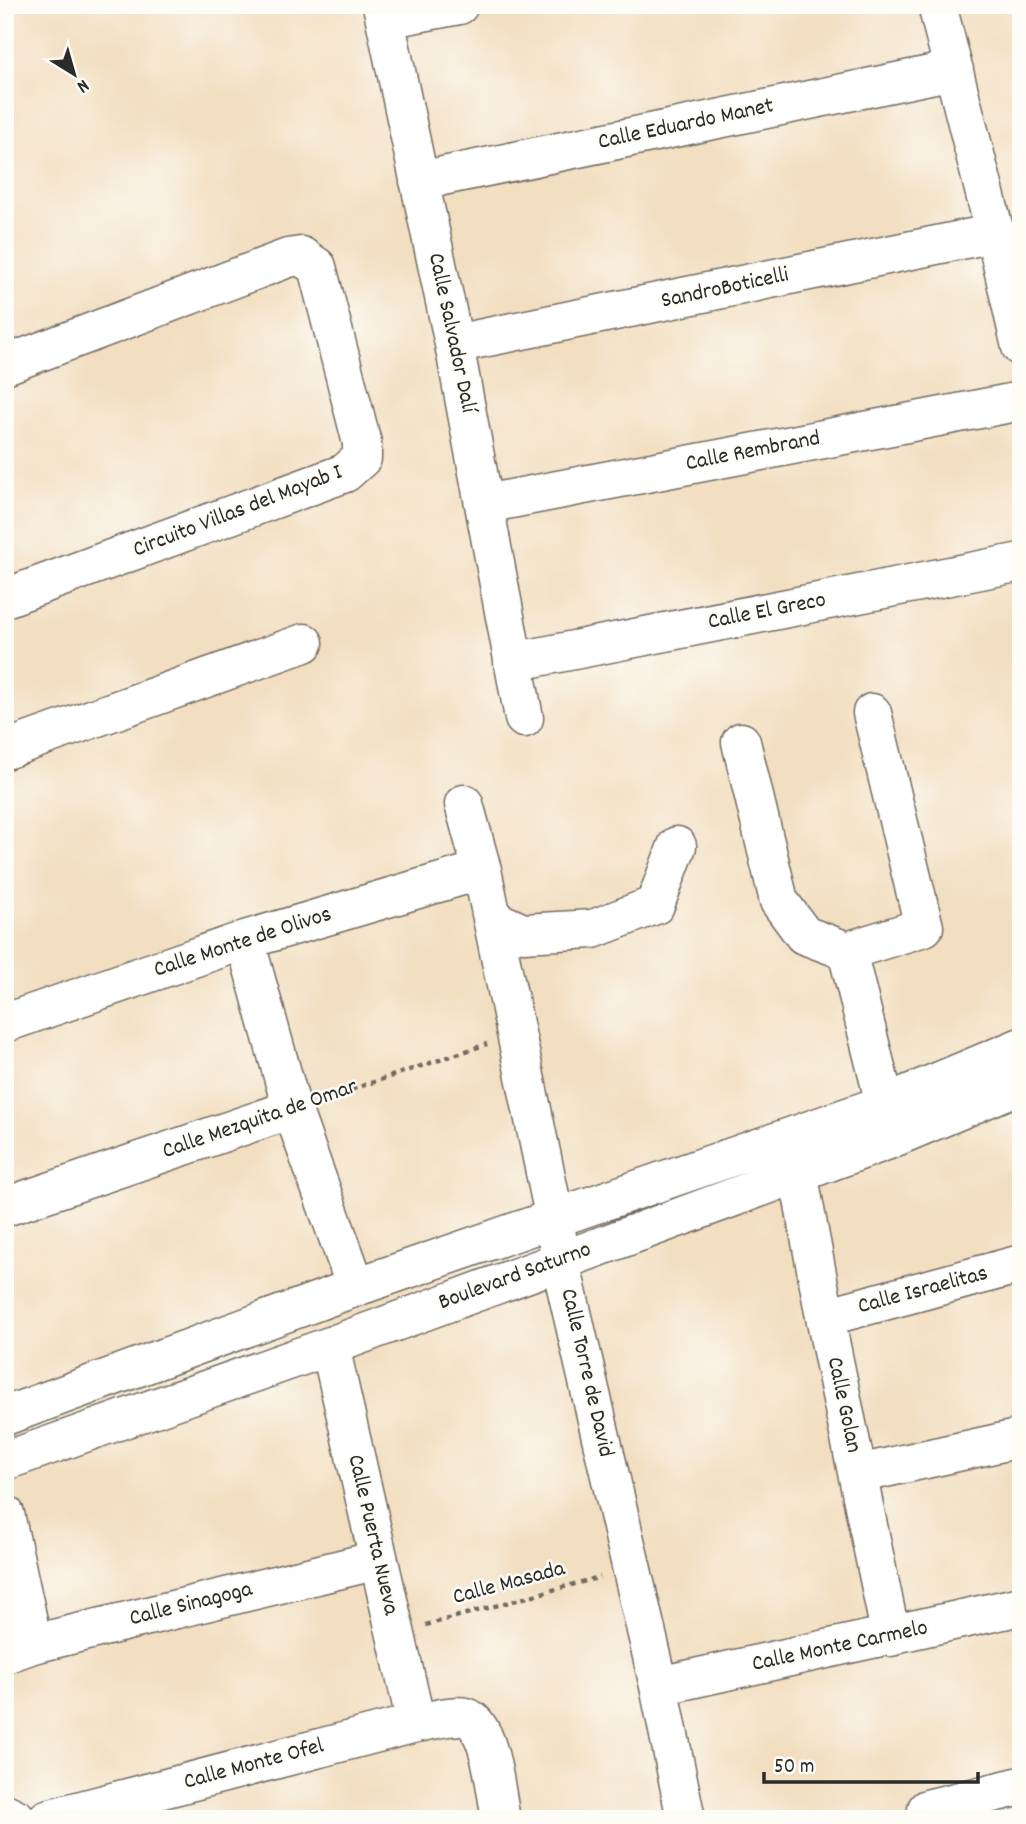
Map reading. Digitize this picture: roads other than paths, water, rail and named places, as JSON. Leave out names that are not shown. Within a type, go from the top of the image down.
[{"type":"street","points":[[383,12],[459,5]]},
{"type":"street","points":[[937,5],[1021,347]]},
{"type":"street","name":"Calle Salvador Dalí","points":[[383,12],[454,344],[524,718]]},
{"type":"street","name":"Calle Eduardo Manet","points":[[419,181],[954,70]]},
{"type":"street","name":"SandroBoticelli","points":[[454,344],[995,233]]},
{"type":"street","name":"Circuito Villas del Mayab I","points":[[5,365],[288,258],[301,256],[317,267],[362,443],[362,458],[345,474],[5,598]]},
{"type":"street","name":"Calle Rembrand","points":[[485,504],[1021,401]]},
{"type":"street","name":"Calle El Greco","points":[[513,662],[1021,562]]},
{"type":"street","points":[[5,750],[304,643]]},
{"type":"street","points":[[741,742],[779,901],[804,935],[847,951],[924,927],[872,713]]},
{"type":"street","name":"Calle Torre de David","points":[[464,804],[482,870],[514,1035],[555,1220],[560,1261],[659,1686],[686,1819]]},
{"type":"street","points":[[492,919],[523,933],[593,929],[643,910],[655,905],[677,846]]},
{"type":"street","name":"Calle Monte de Olivos","points":[[5,1023],[245,940],[482,870]]},
{"type":"street","points":[[245,940],[292,1109],[356,1287]]},
{"type":"street","points":[[847,951],[885,1104]]},
{"type":"street","name":"Boulevard Saturno","points":[[5,1416],[356,1287],[885,1104],[1021,1047]]},
{"type":"street","name":"Boulevard Saturno","points":[[5,1461],[330,1346],[886,1141],[1021,1084]]},
{"type":"street","name":"Calle Mezquita de Omar","points":[[5,1207],[292,1109]]},
{"type":"street","name":"Calle Golan","points":[[799,1172],[825,1317],[891,1637]]},
{"type":"street","name":"Calle Israelitas","points":[[825,1317],[1021,1265]]},
{"type":"street","name":"Calle Puerta Nueva","points":[[330,1346],[416,1723]]},
{"type":"street","points":[[858,1474],[1021,1438]]},
{"type":"street","points":[[5,1514],[19,1649]]},
{"type":"street","name":"Calle Sinagoga","points":[[19,1649],[378,1559]]},
{"type":"street","name":"Calle Monte Carmelo","points":[[659,1686],[891,1637],[1021,1606]]},
{"type":"street","name":"Calle Monte Ofel","points":[[47,1819],[416,1723],[463,1716],[473,1720],[486,1740],[501,1819]]},
{"type":"street","points":[[929,1814],[1021,1786]]},
{"type":"street","points":[[5,1813],[17,1819]]}]
